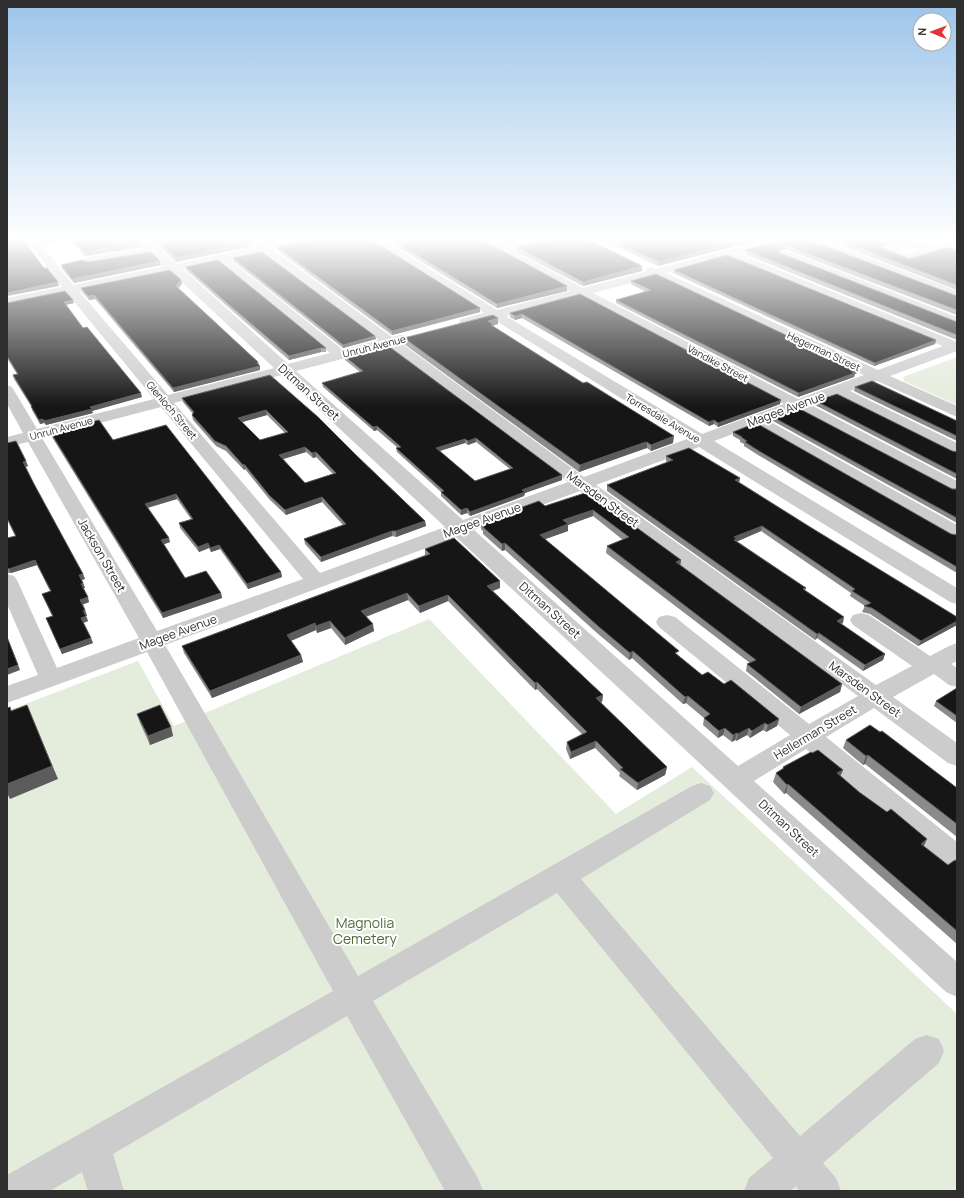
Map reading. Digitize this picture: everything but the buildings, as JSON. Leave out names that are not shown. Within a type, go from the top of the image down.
[{"type":"street","points":[[7,302],[46,294]]},
{"type":"street","name":"Glenloch Street","points":[[74,294],[316,581]]},
{"type":"street","name":"Ditman Street","points":[[201,294],[736,779],[957,982]]},
{"type":"street","points":[[265,294],[341,355]]},
{"type":"street","name":"Marsden Street","points":[[325,294],[582,484],[957,756]]},
{"type":"street","name":"Torresdale Avenue","points":[[460,294],[957,597]]},
{"type":"street","points":[[450,327],[575,294]]},
{"type":"street","name":"Vandike Street","points":[[586,294],[957,488]]},
{"type":"street","name":"Hegerman Street","points":[[701,294],[957,412]]},
{"type":"street","points":[[826,294],[956,347]]},
{"type":"street","points":[[886,294],[957,322]]},
{"type":"street","name":"Unruh Avenue","points":[[7,442],[412,336]]},
{"type":"street","name":"Magee Avenue","points":[[7,695],[956,347]]},
{"type":"street","name":"Jackson Street","points":[[7,390],[152,642],[352,997],[465,1191]]},
{"type":"street","points":[[837,390],[957,450]]},
{"type":"street","points":[[756,420],[957,533]]},
{"type":"street","points":[[7,580],[50,679]]},
{"type":"street","points":[[861,620],[957,679]]},
{"type":"street","points":[[667,622],[809,736],[957,858]]},
{"type":"street","name":"Hellerman Street","points":[[736,779],[876,696],[957,651]]},
{"type":"street","points":[[15,1191],[701,794]]},
{"type":"street","points":[[561,876],[824,1191]]},
{"type":"street","points":[[762,1191],[927,1051]]},
{"type":"street","points":[[93,1146],[106,1191]]},
{"type":"green space","points":[[957,357],[957,405],[904,381],[903,377]]},
{"type":"green space","name":"Magnolia Cemetery","points":[[429,619],[616,814],[692,767],[957,1014],[957,1191],[7,1191],[7,711],[138,661],[174,726]]}]
